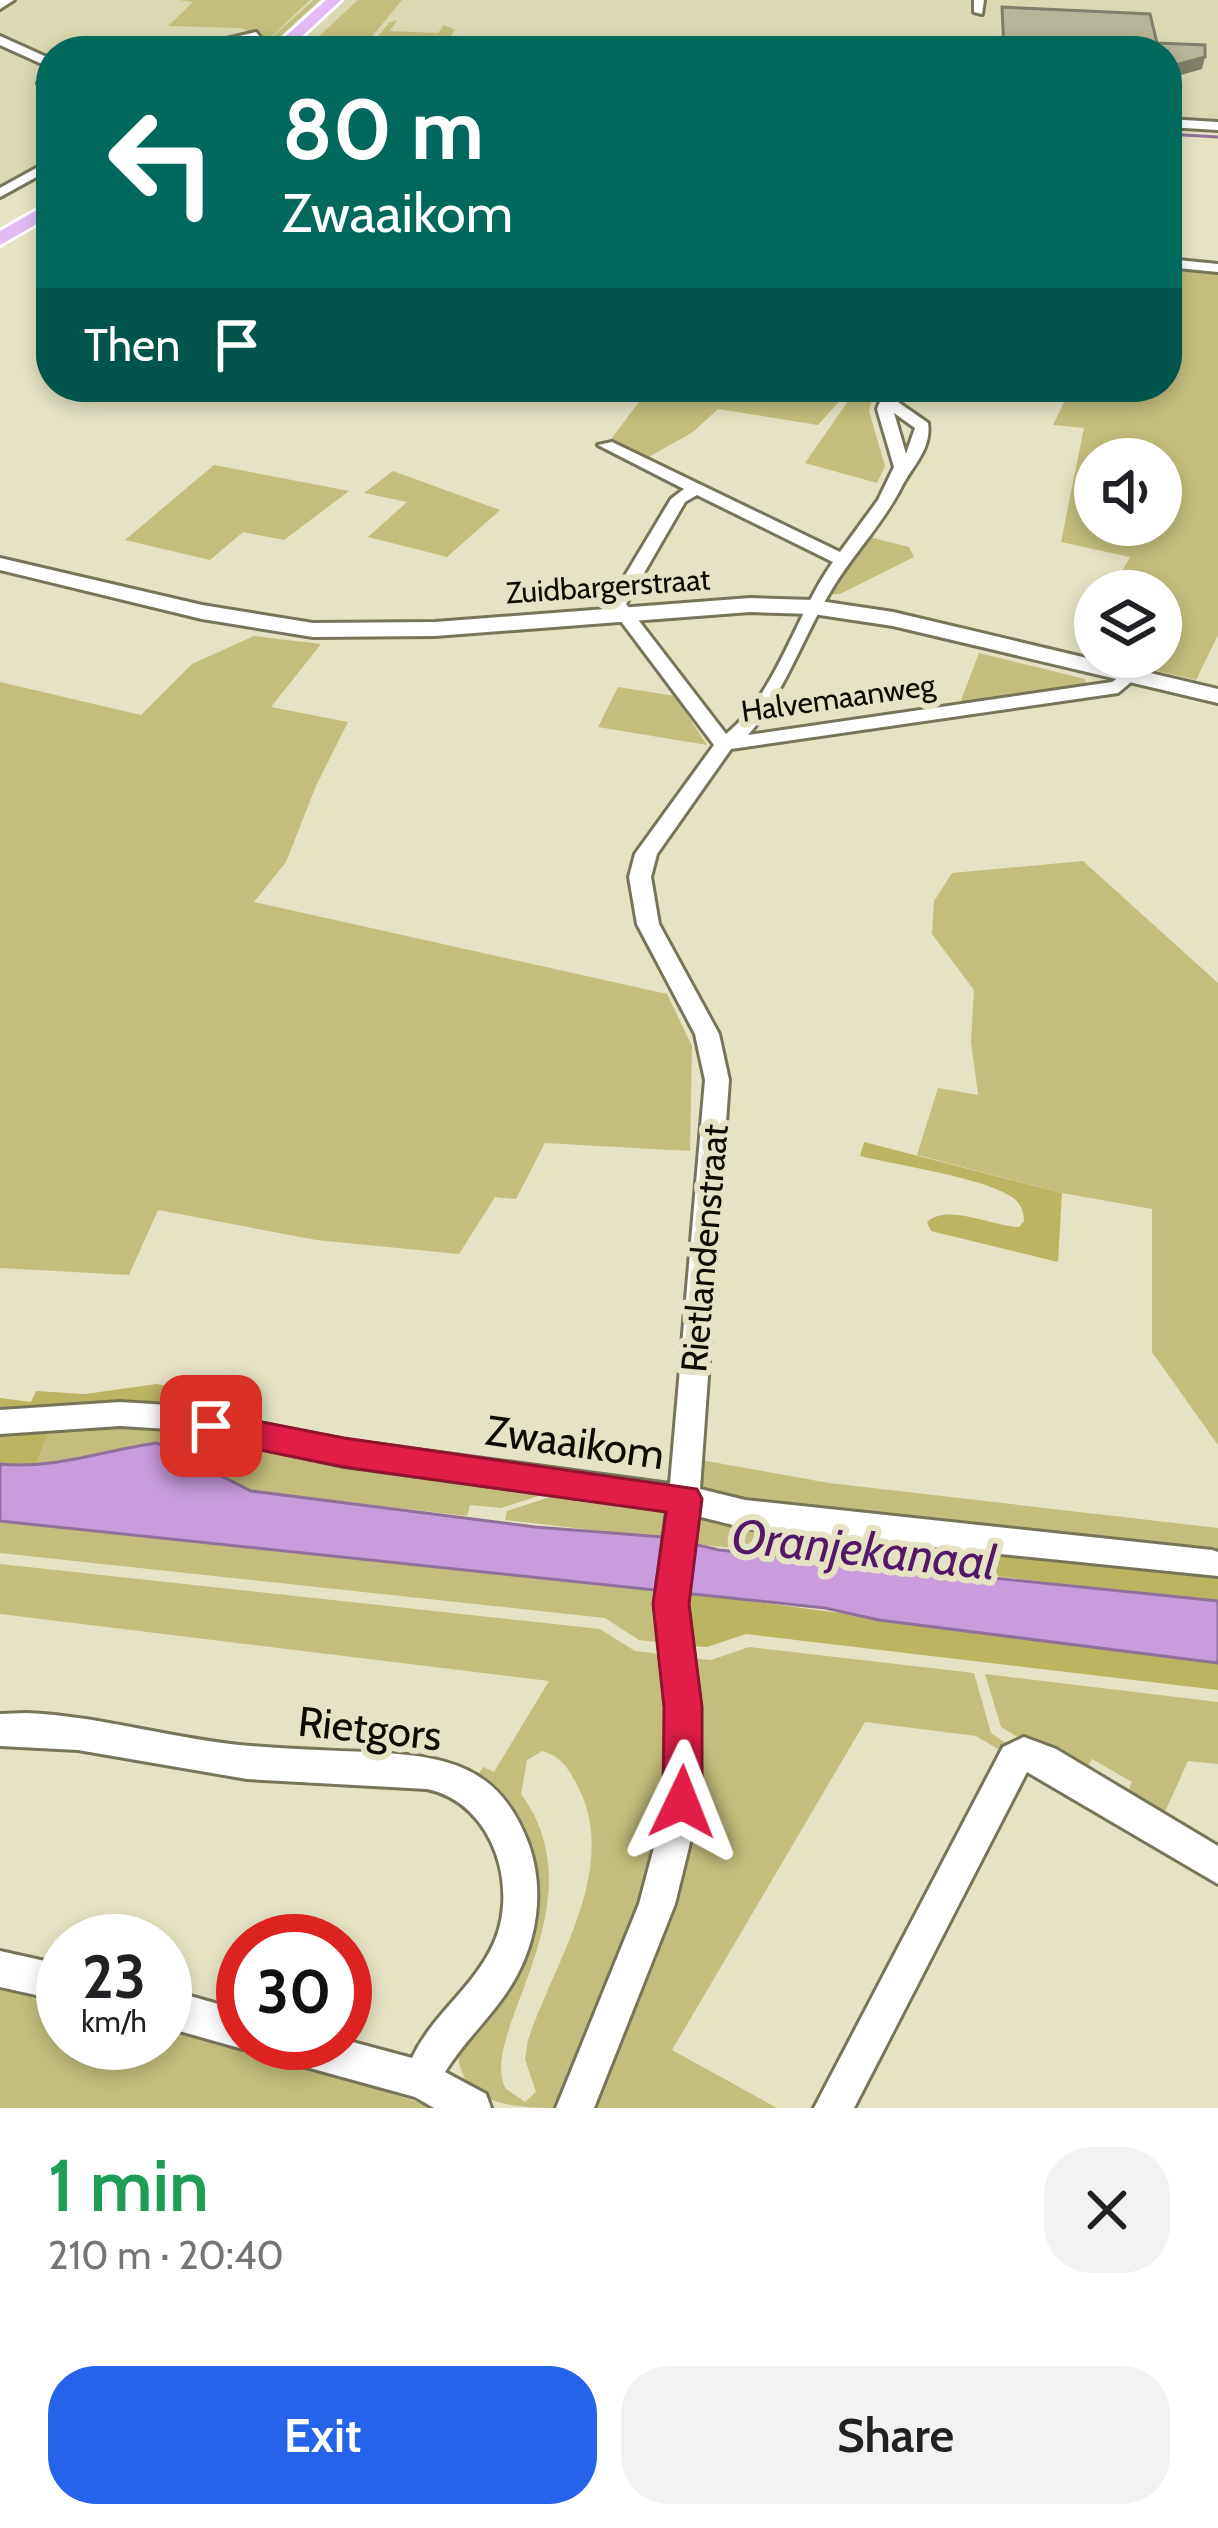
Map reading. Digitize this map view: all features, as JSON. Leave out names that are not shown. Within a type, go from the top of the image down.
[{"type":"main road","points":[[294,36],[334,0]]},
{"type":"main road","points":[[314,36],[353,0]]},
{"type":"main road","points":[[0,223],[36,201]]},
{"type":"main road","points":[[0,239],[36,217]]},
{"type":"street","points":[[0,5],[8,0]]},
{"type":"street","points":[[247,36],[256,34]]},
{"type":"street","points":[[0,40],[36,58]]},
{"type":"street","points":[[1182,124],[1218,126]]},
{"type":"street","points":[[0,194],[36,173]]},
{"type":"street","points":[[1182,264],[1218,268]]},
{"type":"street","name":"Rietlandenstraat","points":[[888,402],[887,420],[902,467]]},
{"type":"street","name":"Rietlandenstraat","points":[[575,2108],[657,1904],[682,1802],[683,1707],[671,1604],[717,1080],[707,1034],[650,925],[636,887],[646,854],[724,745],[741,734],[758,710],[813,607],[902,467],[918,451],[923,426],[898,402]]},
{"type":"street","points":[[606,445],[843,560]]},
{"type":"street","points":[[622,614],[619,595],[679,500],[694,490]]},
{"type":"street","name":"Zuidbargerstraat","points":[[0,564],[202,612],[314,630],[435,629],[751,605],[813,607],[893,620],[1074,664]]},
{"type":"street","name":"Halvemaanweg","points":[[622,614],[724,745],[1118,687],[1127,678]]},
{"type":"street","name":"Zuidbargerstraat","points":[[1133,678],[1218,696]]},
{"type":"street","name":"Zwaaikom","points":[[0,1422],[120,1414],[169,1418],[682,1515],[745,1514],[1212,1564]]},
{"type":"street","name":"Rietgors","points":[[0,1730],[38,1726],[214,1759],[436,1773],[479,1797],[508,1832],[515,1850],[521,1877],[519,1916],[506,1965],[480,2003],[432,2051],[422,2080]]},
{"type":"street","points":[[833,2108],[1016,1759],[1024,1754],[1044,1761],[1218,1866]]},
{"type":"street","points":[[0,1969],[36,1977]]},
{"type":"street","points":[[372,2066],[422,2080],[472,2108]]},
{"type":"shaded area","points":[[0,0],[1218,0],[1218,121],[1182,119],[1182,36],[36,36],[36,178],[0,199]]},
{"type":"shaded area","points":[[179,0],[310,0],[272,36],[253,36],[257,35],[241,28],[168,26],[193,2]]},
{"type":"shaded area","points":[[314,0],[320,0],[293,25],[329,0],[285,36],[273,36]]},
{"type":"shaded area","points":[[358,0],[402,0],[372,36],[319,36]]},
{"type":"shaded area","points":[[397,20],[390,31],[438,33],[444,25],[455,30],[451,36],[378,36]]},
{"type":"shaded area","points":[[1182,265],[1218,269],[1218,635],[1196,680],[1182,677],[1182,570],[1123,570],[1130,557],[1079,546],[1182,546],[1182,438],[1082,438],[1084,428],[1053,425],[1064,402],[1182,402]]},
{"type":"shaded area","points":[[639,402],[839,402],[818,425],[718,409],[693,432],[645,459],[609,442]]},
{"type":"shaded area","points":[[848,402],[871,402],[869,411],[885,466],[877,483],[805,463]]},
{"type":"shaded area","points":[[214,465],[349,491],[284,540],[243,532],[210,560],[125,540]]},
{"type":"shaded area","points":[[393,471],[500,510],[447,557],[368,537],[407,502],[364,493]]},
{"type":"shaded area","points":[[1074,478],[1074,545],[1061,542]]},
{"type":"shaded area","points":[[865,536],[909,547],[914,557],[840,594],[826,595]]},
{"type":"shaded area","points":[[254,636],[321,644],[271,707],[348,722],[286,862],[254,902],[667,994],[692,1046],[690,1151],[545,1143],[516,1199],[495,1197],[459,1254],[316,1240],[158,1210],[129,1275],[0,1268],[0,682],[141,715],[192,664]]},
{"type":"shaded area","points":[[979,653],[1085,679],[1086,686],[987,705],[960,703]]},
{"type":"shaded area","points":[[618,687],[675,696],[707,745],[598,727]]},
{"type":"shaded area","points":[[1083,861],[1218,983],[1218,1445],[1152,1352],[1152,1209],[1062,1193],[917,1155],[938,1088],[978,1095],[971,1042],[974,990],[932,934],[934,901],[952,873]]},
{"type":"shaded area","points":[[864,1142],[1062,1193],[1058,1262],[931,1231],[927,1222],[946,1215],[1019,1227],[1023,1214],[1012,1197],[999,1190],[860,1156]]},
{"type":"shaded area","points":[[157,1384],[203,1394],[192,1411],[0,1418],[0,1398],[31,1402],[36,1391],[85,1394]]},
{"type":"shaded area","points":[[121,1417],[560,1489],[501,1508],[470,1505],[467,1516],[251,1491],[157,1443],[35,1468],[52,1423]]},
{"type":"shaded area","points":[[52,1423],[35,1468],[0,1464],[0,1427]]},
{"type":"shaded area","points":[[157,1443],[251,1491],[535,1527],[663,1537],[719,1550],[1218,1601],[1218,1663],[879,1620],[825,1608],[0,1521],[0,1464],[59,1462]]},
{"type":"shaded area","points":[[695,1459],[829,1483],[1218,1528],[1218,1561],[798,1515],[702,1490]]},
{"type":"shaded area","points":[[559,1494],[661,1506],[670,1513],[672,1539],[505,1520],[507,1511]]},
{"type":"shaded area","points":[[701,1513],[933,1537],[932,1569],[685,1543],[694,1516]]},
{"type":"shaded area","points":[[0,1521],[663,1590],[665,1643],[639,1640],[605,1618],[0,1553]]},
{"type":"shaded area","points":[[933,1537],[1218,1572],[1218,1601],[932,1569]]},
{"type":"shaded area","points":[[0,1564],[600,1629],[635,1651],[667,1655],[676,1727],[661,1849],[563,2108],[511,2105],[480,2094],[461,2070],[458,2052],[525,1935],[475,1780],[483,1767],[494,1772],[549,1681],[0,1614]],"holes":[[[542,1751],[562,1762],[575,1781],[588,1813],[592,1846],[580,1912],[528,2040],[525,2059],[536,2092],[525,2102],[506,2089],[501,2066],[544,1922],[549,1879],[543,1836],[521,1794],[527,1760]]]},
{"type":"shaded area","points":[[681,1592],[1218,1663],[1218,1690],[746,1634],[707,1647],[687,1646]]},
{"type":"shaded area","points":[[749,1647],[974,1673],[991,1733],[1007,1744],[1003,1752],[976,1736],[865,1722],[672,2050],[777,2108],[591,2108],[647,1961],[688,1658],[711,1660]]},
{"type":"shaded area","points":[[985,1674],[1218,1702],[1218,1764],[1188,1761],[1160,1823],[1124,1801],[1132,1782],[1092,1759],[1083,1776],[1001,1727]]},
{"type":"shaded area","points":[[0,1986],[36,1993],[36,2070],[192,2070],[192,2031],[216,2038],[216,2070],[320,2070],[435,2108],[0,2108]]},
{"type":"building","points":[[1002,7],[1150,14],[1155,36],[1003,36]]},
{"type":"building","points":[[1182,44],[1205,45],[1205,57],[1182,63]]},
{"type":"waterway","points":[[1182,135],[1218,137]]},
{"type":"route","points":[[211,1426],[344,1453],[685,1499],[671,1604],[683,1707],[682,1802]]},
{"type":"water label","name":"Oranjekanaal","points":[[864,1549]]}]
